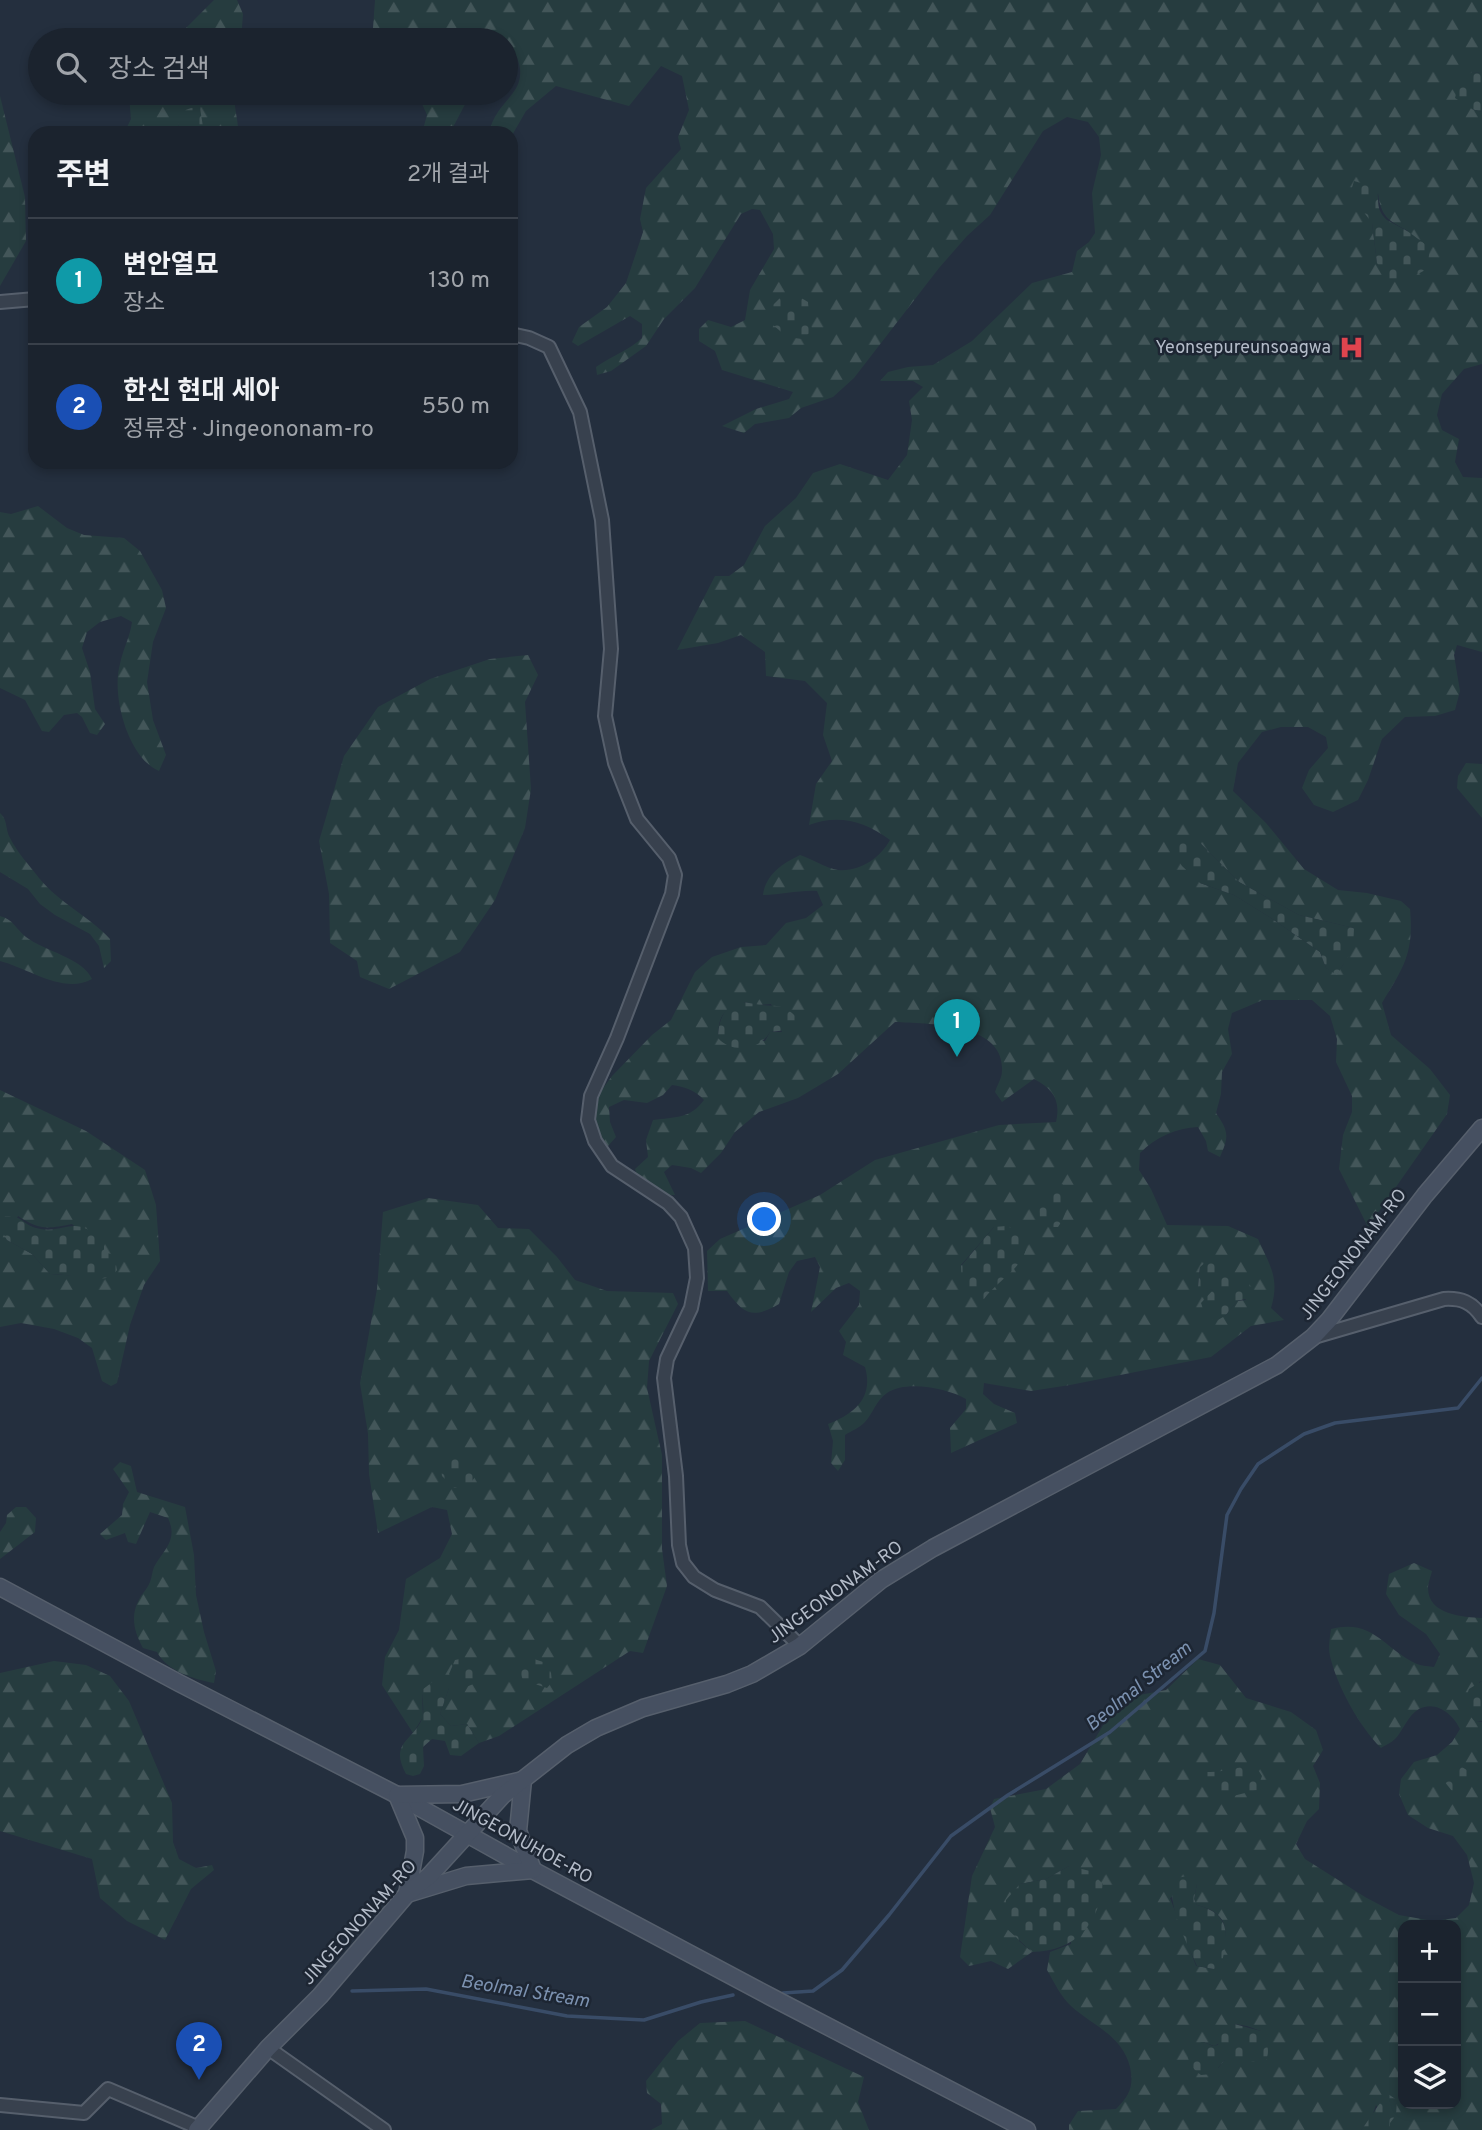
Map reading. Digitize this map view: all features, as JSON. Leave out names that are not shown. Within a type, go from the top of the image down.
[{"type":"main road","name":"JINGEONONAM-RO","points":[[197,2129],[268,2048],[320,1996],[407,1894],[429,1876],[502,1796],[567,1745],[596,1728],[643,1708],[740,1679],[800,1646],[858,1598],[907,1563],[958,1533],[1099,1462],[1277,1365],[1313,1337],[1345,1301],[1425,1195],[1482,1128]]},
{"type":"main road","name":"JINGEONUHOE-RO","points":[[0,1587],[1027,2130]]},
{"type":"main road","points":[[523,1780],[518,1831],[533,1870],[466,1876],[407,1894],[415,1838],[397,1795],[462,1794],[523,1780]]},
{"type":"street","points":[[0,302],[28,300]]},
{"type":"street","points":[[518,336],[549,347],[580,412],[603,532],[611,649],[605,716],[615,764],[638,819],[669,858],[675,875],[672,894],[617,1038],[591,1096],[588,1120],[595,1141],[612,1166],[668,1203],[681,1217],[695,1248],[697,1278],[691,1308],[667,1359],[664,1378],[676,1476],[678,1545],[683,1563],[694,1577],[715,1590],[761,1607],[800,1646]]},
{"type":"street","points":[[1313,1337],[1444,1299],[1466,1301],[1473,1305],[1482,1317]]},
{"type":"street","points":[[268,2048],[384,2130]]},
{"type":"street","points":[[0,2105],[84,2113],[108,2089],[197,2129]]},
{"type":"green space","points":[[214,0],[237,0],[243,14],[242,28],[186,28]]},
{"type":"green space","points":[[375,0],[1482,0],[1482,73],[1472,72],[1472,109],[1482,112],[1482,364],[1464,369],[1442,394],[1437,415],[1442,430],[1459,439],[1455,462],[1463,477],[1482,478],[1482,652],[1457,645],[1454,655],[1460,691],[1455,710],[1435,716],[1405,717],[1382,739],[1358,800],[1333,812],[1314,805],[1302,788],[1309,770],[1328,748],[1326,737],[1308,727],[1281,727],[1262,732],[1238,763],[1233,791],[1266,823],[1304,869],[1338,890],[1401,901],[1410,909],[1409,949],[1382,1003],[1391,1035],[1430,1069],[1450,1095],[1447,1114],[1368,1227],[1339,1169],[1343,1135],[1352,1112],[1352,1096],[1336,1062],[1337,1039],[1330,1016],[1312,1000],[1263,1000],[1232,1013],[1228,1029],[1232,1054],[1222,1072],[1221,1094],[1216,1113],[1226,1134],[1220,1157],[1208,1151],[1198,1127],[1167,1134],[1140,1153],[1139,1170],[1167,1225],[1228,1226],[1258,1239],[1274,1280],[1271,1308],[1284,1320],[1251,1326],[1211,1357],[1031,1391],[984,1383],[983,1394],[994,1404],[1015,1413],[1017,1423],[951,1453],[950,1428],[966,1409],[966,1399],[926,1387],[895,1389],[880,1399],[864,1423],[845,1435],[845,1460],[838,1471],[831,1463],[833,1441],[828,1424],[854,1410],[867,1388],[865,1367],[843,1355],[846,1342],[839,1331],[859,1305],[860,1291],[849,1283],[836,1288],[811,1312],[820,1267],[815,1257],[797,1261],[789,1272],[779,1304],[762,1312],[750,1312],[744,1310],[727,1291],[708,1291],[707,1251],[720,1239],[820,1195],[875,1160],[999,1125],[1056,1122],[1057,1107],[1051,1091],[1034,1079],[1002,1102],[995,1092],[1002,1074],[1000,1055],[991,1043],[978,1034],[944,1025],[895,1022],[838,1074],[798,1098],[759,1112],[735,1132],[721,1153],[701,1173],[691,1168],[672,1165],[664,1172],[675,1195],[660,1195],[639,1182],[635,1169],[648,1157],[646,1140],[653,1120],[688,1114],[704,1100],[701,1097],[690,1090],[672,1085],[663,1095],[647,1103],[624,1100],[609,1107],[610,1122],[616,1137],[608,1146],[595,1129],[593,1102],[612,1076],[652,1035],[671,1020],[695,972],[712,957],[741,947],[766,945],[786,923],[806,918],[823,905],[817,891],[763,895],[771,875],[776,870],[800,855],[833,869],[854,869],[875,858],[890,840],[871,828],[851,821],[830,820],[809,825],[816,784],[832,761],[823,735],[827,703],[805,681],[766,676],[765,652],[741,635],[718,643],[677,650],[715,576],[729,576],[744,565],[765,526],[796,498],[813,473],[840,464],[888,480],[907,455],[912,420],[909,401],[923,387],[913,381],[880,381],[888,372],[933,365],[972,341],[1032,283],[1072,272],[1077,251],[1089,242],[1095,233],[1092,193],[1101,155],[1099,137],[1088,122],[1067,117],[1043,131],[990,215],[939,268],[854,378],[833,397],[801,408],[789,418],[755,424],[744,433],[722,426],[756,409],[789,399],[793,392],[722,370],[715,351],[699,341],[699,329],[708,320],[731,327],[745,320],[750,290],[774,249],[773,234],[760,210],[752,209],[741,214],[695,288],[664,319],[646,346],[611,371],[597,375],[596,367],[642,338],[642,324],[630,316],[578,346],[572,342],[579,327],[607,307],[626,283],[643,232],[640,219],[646,188],[681,149],[678,137],[689,110],[682,76],[661,66],[629,106],[556,86],[526,111],[517,126],[491,126],[504,105],[518,105],[518,28],[373,28]],"holes":[[[1378,193],[1381,208],[1387,217],[1408,231],[1377,263],[1372,223]],[[1200,843],[1239,882],[1299,915],[1354,928],[1343,965],[1337,974],[1326,968],[1320,952],[1271,918],[1234,895],[1200,883]],[[744,1002],[771,1004],[782,1032],[770,1032],[765,1041],[718,1037],[721,1018],[727,1011]],[[994,1227],[994,1285],[984,1299],[961,1265]],[[1200,1267],[1230,1280],[1246,1300],[1237,1301],[1225,1316],[1209,1296],[1213,1290],[1198,1286]]]},
{"type":"green space","points":[[1472,72],[1482,73],[1482,112],[1455,98],[1459,82]]},
{"type":"green space","points":[[0,96],[25,197],[26,241],[0,286]]},
{"type":"green space","points":[[130,105],[235,105],[238,126],[192,126],[179,122],[179,126],[128,126],[131,119]]},
{"type":"green space","points":[[423,105],[465,105],[454,126],[424,126],[427,115]]},
{"type":"green space","points":[[200,108],[203,126],[179,126],[183,111]]},
{"type":"green space","points":[[1354,181],[1377,193],[1381,213],[1387,220],[1430,248],[1427,269],[1407,280],[1391,281],[1377,263],[1372,223],[1350,194]]},
{"type":"green space","points":[[793,293],[808,302],[812,331],[802,339],[787,337],[772,324],[772,306],[782,296]]},
{"type":"green space","points":[[38,506],[67,528],[84,535],[124,538],[140,551],[162,590],[166,608],[153,642],[147,682],[153,720],[166,755],[159,771],[148,764],[139,753],[124,724],[120,708],[118,677],[132,622],[121,616],[100,622],[87,632],[82,648],[90,672],[95,709],[105,724],[97,735],[90,733],[77,713],[64,715],[49,732],[42,731],[25,700],[0,688],[0,512],[11,514]]},
{"type":"green space","points":[[528,655],[538,675],[525,702],[531,789],[525,828],[495,900],[460,952],[389,989],[360,977],[357,961],[330,943],[329,894],[319,841],[344,756],[378,707],[430,679],[490,659]]},
{"type":"green space","points":[[1466,763],[1482,764],[1482,818],[1457,788],[1458,776]]},
{"type":"green space","points":[[0,813],[8,835],[39,878],[110,939],[111,961],[104,968],[99,946],[90,934],[55,915],[40,904],[28,889],[0,872]]},
{"type":"green space","points":[[1177,841],[1200,843],[1239,882],[1299,915],[1354,928],[1353,948],[1337,975],[1326,968],[1320,952],[1271,918],[1234,895],[1200,883],[1182,866],[1172,851]]},
{"type":"green space","points":[[0,916],[34,942],[72,960],[92,979],[70,984],[58,982],[0,961]]},
{"type":"green space","points":[[737,1001],[783,1007],[798,1019],[795,1029],[770,1032],[760,1043],[746,1048],[724,1043],[718,1038],[720,1021]]},
{"type":"green space","points":[[0,1090],[86,1131],[145,1170],[156,1205],[160,1261],[144,1285],[130,1325],[117,1383],[111,1386],[102,1381],[92,1348],[78,1338],[54,1329],[21,1323],[0,1327]],"holes":[[[18,1216],[44,1227],[72,1224],[104,1252],[79,1276],[50,1274],[32,1254],[7,1240]]]},
{"type":"green space","points":[[1062,1184],[1069,1191],[1067,1205],[1058,1227],[1052,1227],[1040,1222],[1039,1198],[1050,1188]]},
{"type":"green space","points":[[428,1198],[478,1205],[498,1228],[529,1229],[575,1280],[607,1291],[673,1293],[678,1304],[649,1361],[647,1388],[662,1455],[662,1549],[667,1586],[643,1653],[630,1651],[499,1736],[479,1743],[467,1724],[451,1726],[440,1714],[449,1688],[422,1690],[423,1717],[413,1733],[382,1685],[385,1657],[399,1630],[406,1579],[440,1558],[452,1534],[447,1510],[432,1507],[378,1533],[360,1383],[377,1289],[383,1212]]},
{"type":"green space","points":[[5,1216],[16,1217],[31,1226],[46,1230],[69,1226],[84,1228],[104,1242],[104,1252],[114,1255],[117,1270],[112,1277],[104,1278],[50,1274],[32,1254],[7,1240],[0,1228]]},
{"type":"green space","points":[[1006,1226],[1026,1233],[1025,1253],[1014,1269],[984,1299],[969,1296],[962,1284],[961,1266],[994,1227]]},
{"type":"green space","points":[[1209,1259],[1221,1259],[1230,1271],[1230,1279],[1236,1275],[1254,1290],[1253,1297],[1237,1301],[1225,1316],[1216,1321],[1205,1315],[1201,1303],[1213,1290],[1198,1287],[1200,1267]]},
{"type":"green space","points":[[450,1452],[478,1461],[479,1470],[466,1485],[454,1488],[442,1476],[440,1461]]},
{"type":"green space","points":[[120,1462],[131,1466],[137,1492],[185,1507],[194,1555],[196,1595],[216,1671],[214,1683],[174,1669],[161,1659],[157,1652],[143,1648],[140,1641],[134,1622],[135,1609],[150,1582],[154,1567],[169,1544],[172,1532],[168,1518],[150,1512],[136,1544],[128,1542],[125,1533],[106,1540],[100,1534],[122,1515],[123,1504],[129,1492],[113,1469]]},
{"type":"green space","points":[[16,1507],[26,1507],[36,1518],[35,1532],[0,1559],[0,1532],[6,1523],[7,1515]]},
{"type":"green space","points":[[1414,1563],[1432,1571],[1428,1588],[1434,1604],[1440,1609],[1466,1617],[1482,1618],[1482,1681],[1479,1682],[1476,1722],[1482,1722],[1482,2130],[1390,2130],[1390,2123],[1376,2105],[1372,2116],[1361,2130],[1069,2130],[1069,2125],[1078,2111],[1116,2109],[1130,2090],[1130,2067],[1114,2039],[1067,2002],[1047,1970],[1050,1952],[1071,1944],[1069,1866],[1046,1879],[1020,1884],[1019,1941],[1032,1952],[1008,1969],[991,1961],[969,1966],[960,1957],[972,1876],[995,1827],[990,1808],[994,1799],[1046,1789],[1080,1764],[1108,1717],[1134,1696],[1166,1690],[1198,1659],[1220,1665],[1246,1698],[1291,1712],[1316,1730],[1323,1750],[1313,1766],[1320,1783],[1319,1809],[1307,1821],[1296,1844],[1305,1859],[1399,1915],[1427,1920],[1398,1920],[1398,2109],[1461,2109],[1461,1920],[1441,1920],[1456,1918],[1469,1905],[1474,1883],[1467,1855],[1453,1836],[1428,1828],[1408,1815],[1399,1794],[1401,1779],[1414,1762],[1437,1755],[1452,1742],[1460,1729],[1443,1710],[1432,1706],[1425,1707],[1415,1712],[1395,1739],[1381,1748],[1350,1705],[1330,1656],[1331,1629],[1358,1628],[1368,1631],[1417,1664],[1434,1667],[1440,1654],[1426,1634],[1399,1615],[1386,1594],[1389,1574]],"holes":[[[1197,1884],[1194,1899],[1197,1905],[1210,1909],[1223,1922],[1225,1939],[1214,1969],[1196,1966],[1170,1898]],[[1234,2024],[1261,2031],[1237,2060],[1225,2060],[1218,2068],[1203,2042],[1214,2046],[1218,2044]]]},
{"type":"green space","points":[[525,1656],[546,1663],[552,1682],[547,1688],[523,1680],[516,1662]]},
{"type":"green space","points":[[455,1660],[471,1660],[477,1670],[476,1683],[466,1687],[455,1682],[449,1674]]},
{"type":"green space","points":[[54,1661],[86,1665],[110,1676],[129,1701],[172,1803],[173,1842],[179,1859],[196,1868],[212,1865],[214,1870],[191,1889],[165,1940],[127,1921],[100,1898],[92,1859],[0,1831],[0,1673]]},
{"type":"green space","points":[[435,1680],[449,1688],[440,1714],[451,1726],[467,1724],[479,1743],[461,1756],[450,1755],[445,1741],[432,1739],[423,1747],[424,1766],[420,1774],[413,1776],[406,1774],[401,1763],[401,1748],[422,1719],[422,1690]]},
{"type":"green space","points":[[1482,1681],[1482,1721],[1476,1722],[1467,1711],[1466,1699],[1469,1689]]},
{"type":"green space","points":[[1255,1765],[1262,1776],[1257,1790],[1221,1799],[1205,1791],[1202,1783],[1207,1772]]},
{"type":"green space","points":[[1462,1767],[1476,1776],[1470,1788],[1452,1791],[1444,1781],[1449,1769]]},
{"type":"green space","points":[[1069,1866],[1090,1871],[1103,1884],[1096,1912],[1090,1924],[1072,1941],[1047,1951],[1032,1952],[1006,1928],[1006,1900],[1020,1884],[1046,1879]]},
{"type":"green space","points":[[1187,1876],[1197,1884],[1194,1899],[1197,1905],[1216,1914],[1224,1926],[1226,1934],[1222,1963],[1214,1969],[1197,1966],[1174,1909],[1173,1887],[1177,1878]]},
{"type":"green space","points":[[745,2021],[864,2077],[858,2102],[869,2130],[651,2130],[662,2124],[661,2104],[647,2093],[646,2081],[678,2041],[700,2023]]},
{"type":"green space","points":[[1234,2024],[1261,2031],[1268,2046],[1265,2062],[1225,2060],[1212,2074],[1201,2075],[1190,2062],[1188,2045],[1203,2042],[1218,2045],[1221,2029]]},
{"type":"green space","points":[[1388,2094],[1397,2100],[1396,2115],[1390,2123],[1390,2130],[1361,2130],[1381,2103]]},
{"type":"waterway","name":"Beolmal Stream","points":[[783,1993],[813,1991],[842,1970],[951,1836],[1008,1795],[1110,1732],[1205,1651],[1214,1613],[1227,1515],[1258,1464],[1304,1434],[1335,1423],[1458,1408],[1482,1378]]},
{"type":"waterway","name":"Beolmal Stream","points":[[352,1991],[426,1989],[567,2016],[644,2020],[733,1995]]},
{"type":"place","name":"Yeonsepureunsoagwa","points":[[1351,348]]},
{"type":"place","name":"변안열묘","points":[[957,1057]]},
{"type":"place","name":"한신 현대 세아","points":[[199,2080]]}]
